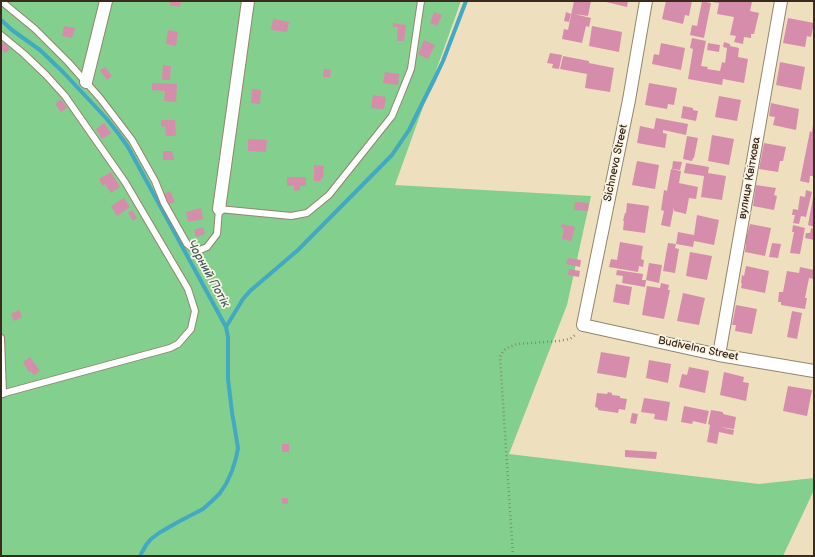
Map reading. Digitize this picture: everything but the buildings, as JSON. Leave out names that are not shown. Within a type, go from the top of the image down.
[{"type":"street","points":[[86,82],[106,1]]},
{"type":"street","points":[[219,209],[248,1]]},
{"type":"street","name":"Sichneva Street","points":[[583,325],[629,100],[646,1]]},
{"type":"street","name":"вулиця Квіткова","points":[[720,355],[781,1]]},
{"type":"street","name":"Budivelna Street","points":[[583,325],[720,355],[814,371]]},
{"type":"lane","points":[[1,1],[35,29],[68,62],[100,98],[132,140],[174,222],[187,244],[193,250],[200,250],[207,247],[217,234],[219,209],[291,216],[307,213],[329,195],[392,116],[411,69],[421,1]]},
{"type":"lane","points":[[1,35],[24,54],[65,96],[125,182],[188,289],[195,311],[191,329],[178,344],[170,348],[2,394],[1,338]]},
{"type":"path","points":[[512,556],[500,357],[503,351],[517,344],[559,342],[570,339],[583,325]]},
{"type":"green space","points":[[1,1],[461,1],[395,185],[591,196],[567,305],[509,454],[759,484],[814,478],[814,490],[783,556],[1,556]]},
{"type":"waterway","points":[[226,327],[243,299],[250,291],[298,250],[392,155],[409,130],[434,80],[443,61],[466,1]]},
{"type":"waterway","name":"Чорний Потік","points":[[1,20],[12,30],[40,50],[63,72],[118,133],[128,147],[226,327],[228,337],[228,379],[238,448],[232,471],[226,484],[212,501],[203,509],[178,522],[151,539],[140,556]]}]
